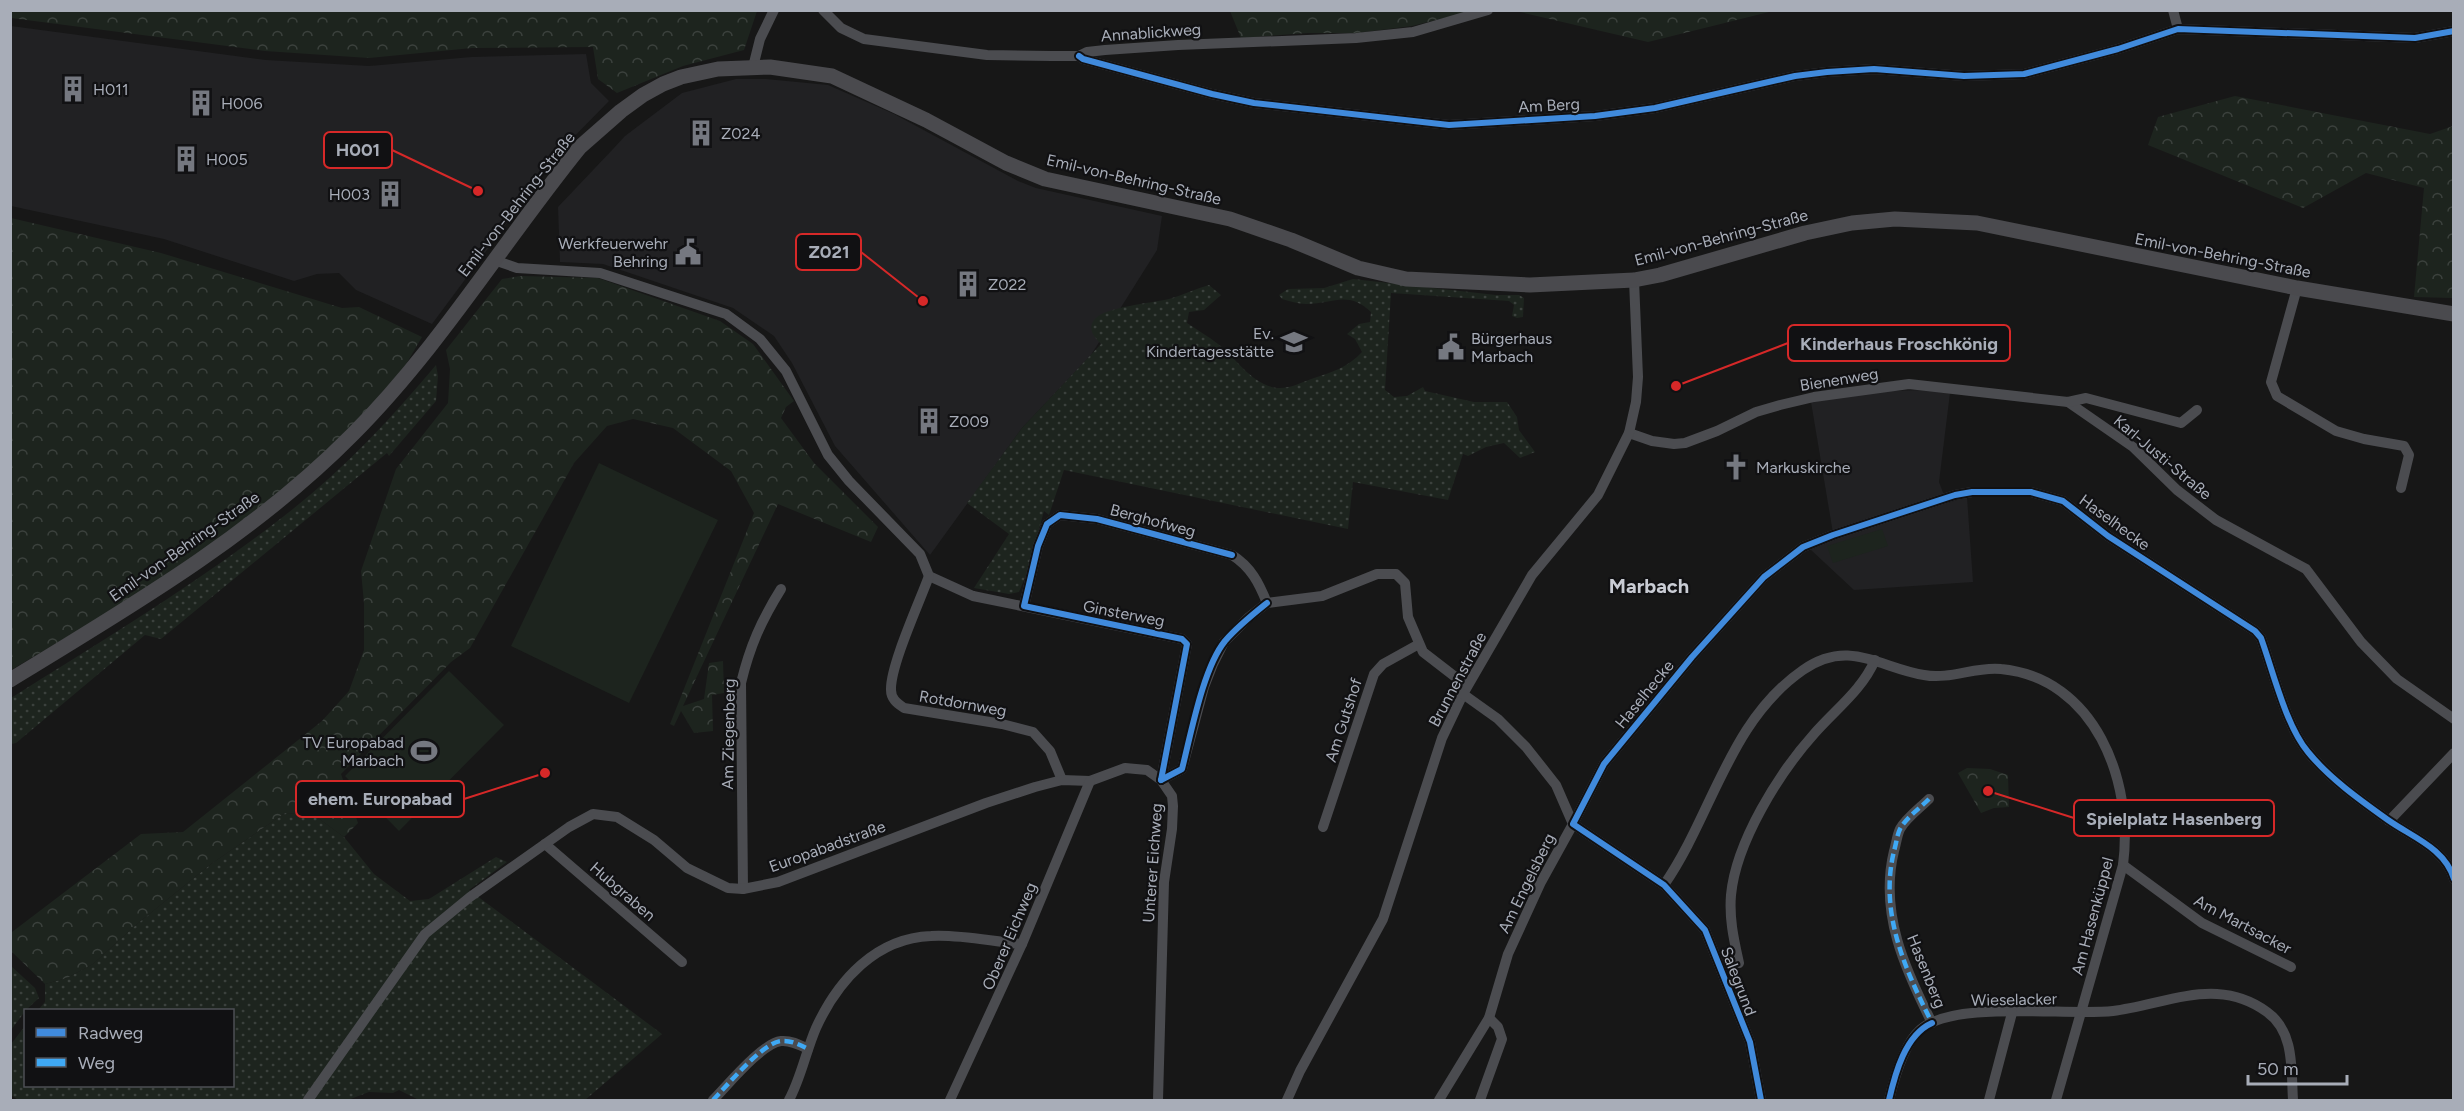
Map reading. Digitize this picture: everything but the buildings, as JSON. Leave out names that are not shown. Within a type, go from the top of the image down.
[{"type":"main road","name":"Emil-von-Behring-Straße","points":[[10,680],[113,617],[234,537],[278,502],[352,436],[407,377],[580,147],[635,100],[681,77],[718,69],[753,67],[832,76],[926,120],[1006,163],[1046,179],[1230,219],[1291,240],[1359,268],[1388,275],[1443,282],[1530,285],[1634,280],[1660,275],[1818,230],[1873,220],[1895,219],[1977,223],[2296,288],[2454,314]]},
{"type":"street","points":[[753,67],[759,39],[774,10]]},
{"type":"street","name":"Annablickweg","points":[[823,10],[841,28],[864,39],[987,55],[1079,56],[1087,52],[1105,50],[1356,38],[1413,32],[1488,10]]},
{"type":"street","points":[[2173,10],[2178,29],[2415,39],[2454,31]]},
{"type":"street","name":"Am Berg","points":[[1079,56],[1212,94],[1254,103],[1449,124],[1619,113],[1655,108],[1795,76],[1827,72],[1874,69],[1964,76],[2025,74],[2118,49],[2178,29]]},
{"type":"street","points":[[494,260],[517,268],[600,273],[726,314],[760,339],[786,371],[828,455],[856,489],[920,554],[929,576]]},
{"type":"street","name":"Brunnenstraße","points":[[1287,1101],[1300,1071],[1383,919],[1443,738],[1465,690],[1532,575],[1598,495],[1629,433],[1636,402],[1638,377],[1634,280]]},
{"type":"street","points":[[2296,288],[2271,382],[2273,391],[2277,396],[2336,430],[2364,439],[2404,446],[2409,455],[2401,488]]},
{"type":"street","name":"Bienenweg","points":[[1629,433],[1652,441],[1685,443],[1717,432],[1756,412],[1780,405],[1814,397],[1909,384],[2068,402],[2086,398],[2181,423],[2197,410]]},
{"type":"street","name":"Karl-Justi-Straße","points":[[2068,402],[2133,447],[2177,490],[2216,520],[2306,569],[2361,642],[2397,679],[2454,719]]},
{"type":"street","name":"Haselhecke","points":[[1573,824],[1604,764],[1692,657],[1764,577],[1803,547],[1955,495],[1972,492],[2031,492],[2063,501],[2117,542],[2255,631],[2260,638],[2299,740],[2319,764],[2355,795],[2389,821],[2435,851],[2448,865],[2454,879]]},
{"type":"street","name":"Berghofweg","points":[[1024,606],[1038,546],[1047,524],[1060,515],[1097,519],[1232,555],[1245,564],[1259,582],[1267,603]]},
{"type":"street","name":"Am Engelsberg","points":[[1267,603],[1322,596],[1377,574],[1396,574],[1405,583],[1408,617],[1423,652],[1526,747],[1556,785],[1573,824],[1541,882],[1508,954],[1490,1018],[1439,1101]]},
{"type":"street","name":"Ginsterweg","points":[[929,576],[974,596],[1182,639],[1187,644],[1161,780]]},
{"type":"street","name":"Rotdornweg","points":[[929,576],[891,682],[892,697],[904,708],[1002,724],[1033,732],[1050,751],[1062,780]]},
{"type":"street","name":"Am Ziegenberg","points":[[743,889],[741,683],[748,651],[762,620],[781,589]]},
{"type":"street","points":[[1161,780],[1182,769],[1204,687],[1224,642],[1267,603]]},
{"type":"street","name":"Am Gutshof","points":[[1323,827],[1374,674],[1383,664],[1419,644]]},
{"type":"street","name":"Am Hasenküppel","points":[[1664,885],[1683,858],[1708,802],[1751,721],[1768,699],[1804,669],[1817,662],[1860,655],[1927,676],[1999,668],[2038,676],[2065,693],[2094,724],[2117,775],[2124,822],[2123,865],[2056,1101]]},
{"type":"street","name":"Salegrund","points":[[1739,963],[1731,929],[1731,893],[1753,825],[1793,760],[1833,713],[1855,693],[1868,676],[1875,660]]},
{"type":"street","points":[[2389,821],[2454,753]]},
{"type":"street","name":"Unterer Eichweg","points":[[1090,781],[1125,768],[1147,770],[1161,780],[1172,796],[1172,830],[1164,882],[1158,1101]]},
{"type":"street","name":"Europabadstraße","points":[[308,1101],[425,934],[470,897],[544,844],[593,814],[616,817],[654,840],[687,868],[728,888],[743,889],[778,882],[986,803],[1062,780],[1090,781]]},
{"type":"street","name":"Oberer Eichweg","points":[[950,1101],[1022,944],[1090,781]]},
{"type":"street","name":"Hasenberg","points":[[1929,799],[1900,829],[1890,870],[1890,906],[1896,940],[1910,977],[1932,1023]]},
{"type":"street","points":[[1573,824],[1664,885]]},
{"type":"street","name":"Hubgraben","points":[[544,844],[682,962]]},
{"type":"street","name":"Am Martsacker","points":[[2123,865],[2202,923],[2291,967]]},
{"type":"street","name":"Salegrund","points":[[1664,885],[1705,930],[1750,1042],[1761,1101]]},
{"type":"street","points":[[789,1101],[816,1028],[845,979],[863,962],[892,944],[911,938],[933,936],[1022,944]]},
{"type":"street","points":[[2081,1013],[2113,1011],[2204,994],[2229,995],[2252,1003],[2278,1021],[2285,1034],[2290,1054],[2293,1101]]},
{"type":"street","points":[[1989,1101],[2012,1012]]},
{"type":"street","name":"Wieselacker","points":[[1889,1101],[1894,1077],[1912,1042],[1919,1030],[1932,1023],[1954,1016],[2012,1012],[2081,1013]]},
{"type":"street","points":[[1480,1101],[1502,1039],[1498,1027],[1490,1018]]},
{"type":"street","points":[[713,1101],[763,1050],[776,1042],[787,1041],[808,1049]]},
{"type":"shaded area","points":[[11,26],[266,60],[369,66],[472,57],[586,54],[591,83],[609,101],[562,149],[432,324],[356,290],[339,273],[317,274],[294,281],[164,239],[11,206]]},
{"type":"shaded area","points":[[736,79],[766,79],[828,85],[894,114],[1018,181],[1036,188],[1162,216],[1157,250],[1091,355],[1022,428],[930,555],[835,446],[792,363],[774,336],[733,308],[603,264],[560,262],[558,207],[625,136],[682,93]]},
{"type":"shaded area","points":[[1925,390],[1950,393],[1939,482],[1947,503],[1967,497],[1973,582],[1854,590],[1810,549],[1834,539],[1811,402],[1879,391]]},
{"type":"green space","points":[[1773,10],[1648,42],[1516,11]]},
{"type":"green space","points":[[10,11],[757,11],[744,50],[683,66],[617,93],[598,79],[593,47],[472,48],[369,58],[265,51],[11,18]]},
{"type":"green space","points":[[1230,11],[1472,11],[1412,26],[1357,33],[1308,33],[1241,38]]},
{"type":"green space","points":[[2235,96],[2430,134],[2453,126],[2453,298],[2414,297],[2424,188],[2366,173],[2303,208],[2148,145],[2158,117]]},
{"type":"green space","points":[[11,218],[161,253],[342,308],[359,307],[422,337],[405,366],[352,427],[306,474],[158,583],[11,670]]},
{"type":"green space","points":[[520,276],[598,278],[720,321],[753,344],[794,401],[786,407],[781,418],[814,463],[878,527],[871,542],[778,504],[683,706],[704,699],[709,663],[723,661],[724,693],[712,695],[713,731],[694,733],[681,711],[674,726],[670,724],[754,513],[731,471],[673,428],[633,419],[607,426],[574,463],[470,648],[451,662],[341,774],[358,823],[344,837],[314,815],[285,813],[211,864],[137,924],[93,964],[67,978],[45,984],[11,951],[12,932],[141,834],[183,832],[322,721],[349,691],[364,650],[361,571],[396,469],[448,403],[450,369],[446,350],[502,279]]},
{"type":"green space","points":[[1353,279],[1496,295],[1519,295],[1524,298],[1523,317],[1517,318],[1512,316],[1514,305],[1509,301],[1391,293],[1385,390],[1394,397],[1407,396],[1423,387],[1425,391],[1474,402],[1507,402],[1517,417],[1519,430],[1535,452],[1520,458],[1504,443],[1486,447],[1468,456],[1463,454],[1448,500],[1353,482],[1348,529],[1064,470],[1049,515],[1044,511],[1027,573],[1019,592],[1009,594],[974,588],[1009,534],[967,503],[1022,428],[1101,344],[1093,334],[1091,327],[1094,320],[1107,312],[1169,299],[1209,285],[1221,295],[1204,310],[1189,312],[1187,323],[1218,344],[1260,382],[1277,388],[1287,387],[1334,371],[1357,357],[1362,352],[1355,339],[1347,334],[1359,324],[1370,322],[1371,312],[1355,301],[1340,300],[1303,304],[1282,299],[1279,295],[1288,289],[1324,288]]},
{"type":"green space","points":[[436,365],[438,376],[436,401],[389,456],[387,453],[161,639],[145,635],[16,743],[11,744],[11,698],[184,588],[284,516],[364,445]]},
{"type":"green space","points":[[599,463],[718,520],[629,703],[511,646]]},
{"type":"green space","points":[[1882,529],[1888,546],[1833,563],[1827,546]]},
{"type":"green space","name":"TV Europabad Marbach","points":[[449,671],[504,725],[399,831],[345,776]]},
{"type":"green space","points":[[1967,768],[1990,769],[2008,775],[2009,807],[1994,808],[1981,813],[1958,773]]},
{"type":"green space","points":[[285,813],[314,815],[344,837],[374,874],[410,901],[429,899],[496,857],[507,862],[469,890],[662,1034],[585,1100],[419,1100],[399,1090],[393,1093],[369,1092],[348,1100],[311,1100],[333,1058],[302,1100],[18,1100],[11,1095],[11,1044],[24,1027],[24,1087],[234,1087],[234,1009],[39,1009],[45,1002],[45,984],[67,978],[93,964],[137,924],[211,864]]},
{"type":"green space","points":[[11,966],[35,988],[39,998],[27,1009],[24,1009],[24,1013],[11,1030]]},
{"type":"marked path","points":[[1929,799],[1899,831],[1890,874],[1890,896],[1897,940],[1932,1023]]},
{"type":"marked path","points":[[713,1100],[755,1057],[773,1044],[788,1041],[808,1049]]},
{"type":"cycle path","points":[[1079,56],[1212,94],[1254,103],[1449,125],[1595,116],[1655,108],[1795,76],[1827,72],[1874,69],[1964,76],[2024,74],[2118,49],[2178,29],[2415,38],[2454,31]]},
{"type":"cycle path","points":[[1761,1100],[1750,1042],[1705,930],[1664,885],[1573,824],[1604,764],[1692,657],[1764,577],[1803,547],[1955,495],[1972,492],[2031,492],[2063,501],[2108,536],[2255,631],[2261,638],[2293,728],[2308,752],[2325,771],[2356,797],[2427,844],[2450,868],[2454,879]]},
{"type":"cycle path","points":[[1161,780],[1187,644],[1182,639],[1024,606],[1038,546],[1047,524],[1060,515],[1097,519],[1232,555]]},
{"type":"cycle path","points":[[1161,780],[1182,769],[1204,684],[1217,653],[1235,630],[1267,603]]},
{"type":"cycle path","points":[[1889,1100],[1898,1067],[1908,1046],[1915,1036],[1932,1023]]},
{"type":"place","name":"H011","points":[[73,89]]},
{"type":"place","name":"H006","points":[[201,103]]},
{"type":"place","name":"Z024","points":[[701,133]]},
{"type":"place","name":"H005","points":[[186,159]]},
{"type":"place","name":"H001","points":[[478,191]]},
{"type":"place","name":"H003","points":[[390,194]]},
{"type":"place","name":"Werkfeuerwehr Behring","points":[[688,252]]},
{"type":"place","name":"Z022","points":[[968,284]]},
{"type":"place","name":"Z021","points":[[923,301]]},
{"type":"place","name":"Ev. Kindertagesstätte","points":[[1294,342]]},
{"type":"place","name":"Bürgerhaus Marbach","points":[[1451,347]]},
{"type":"place","name":"Kinderhaus Froschkönig","points":[[1676,386]]},
{"type":"place","name":"Z009","points":[[929,421]]},
{"type":"place","name":"Markuskirche","points":[[1736,467]]},
{"type":"place","name":"TV Europabad Marbach","points":[[424,751]]},
{"type":"place","name":"ehem. Europabad","points":[[545,773]]},
{"type":"place","name":"Spielplatz Hasenberg","points":[[1988,791]]},
{"type":"district","name":"Marbach","points":[[1649,586]]}]
